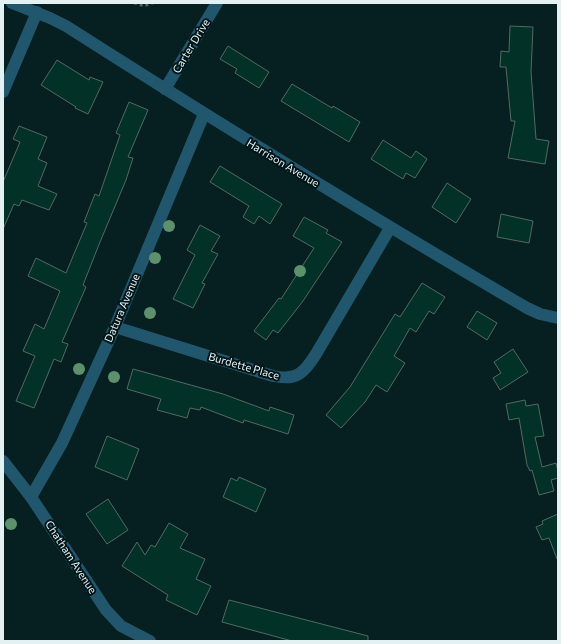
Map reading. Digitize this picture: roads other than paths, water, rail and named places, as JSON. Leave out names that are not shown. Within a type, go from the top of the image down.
[{"type":"street","name":"Harrison Avenue","points":[[12,3],[37,12],[66,26],[204,114],[390,228],[527,308],[540,314],[558,318]]},
{"type":"street","name":"Carter Drive","points":[[165,89],[216,3]]},
{"type":"street","points":[[3,92],[37,12]]},
{"type":"street","name":"Datura Avenue","points":[[31,497],[62,443],[115,327],[204,114]]},
{"type":"street","name":"Burdette Place","points":[[115,327],[273,376],[293,377],[303,372],[314,359],[390,228]]},
{"type":"street","name":"Chatham Avenue","points":[[3,461],[31,497],[106,610],[121,626],[150,641]]}]
